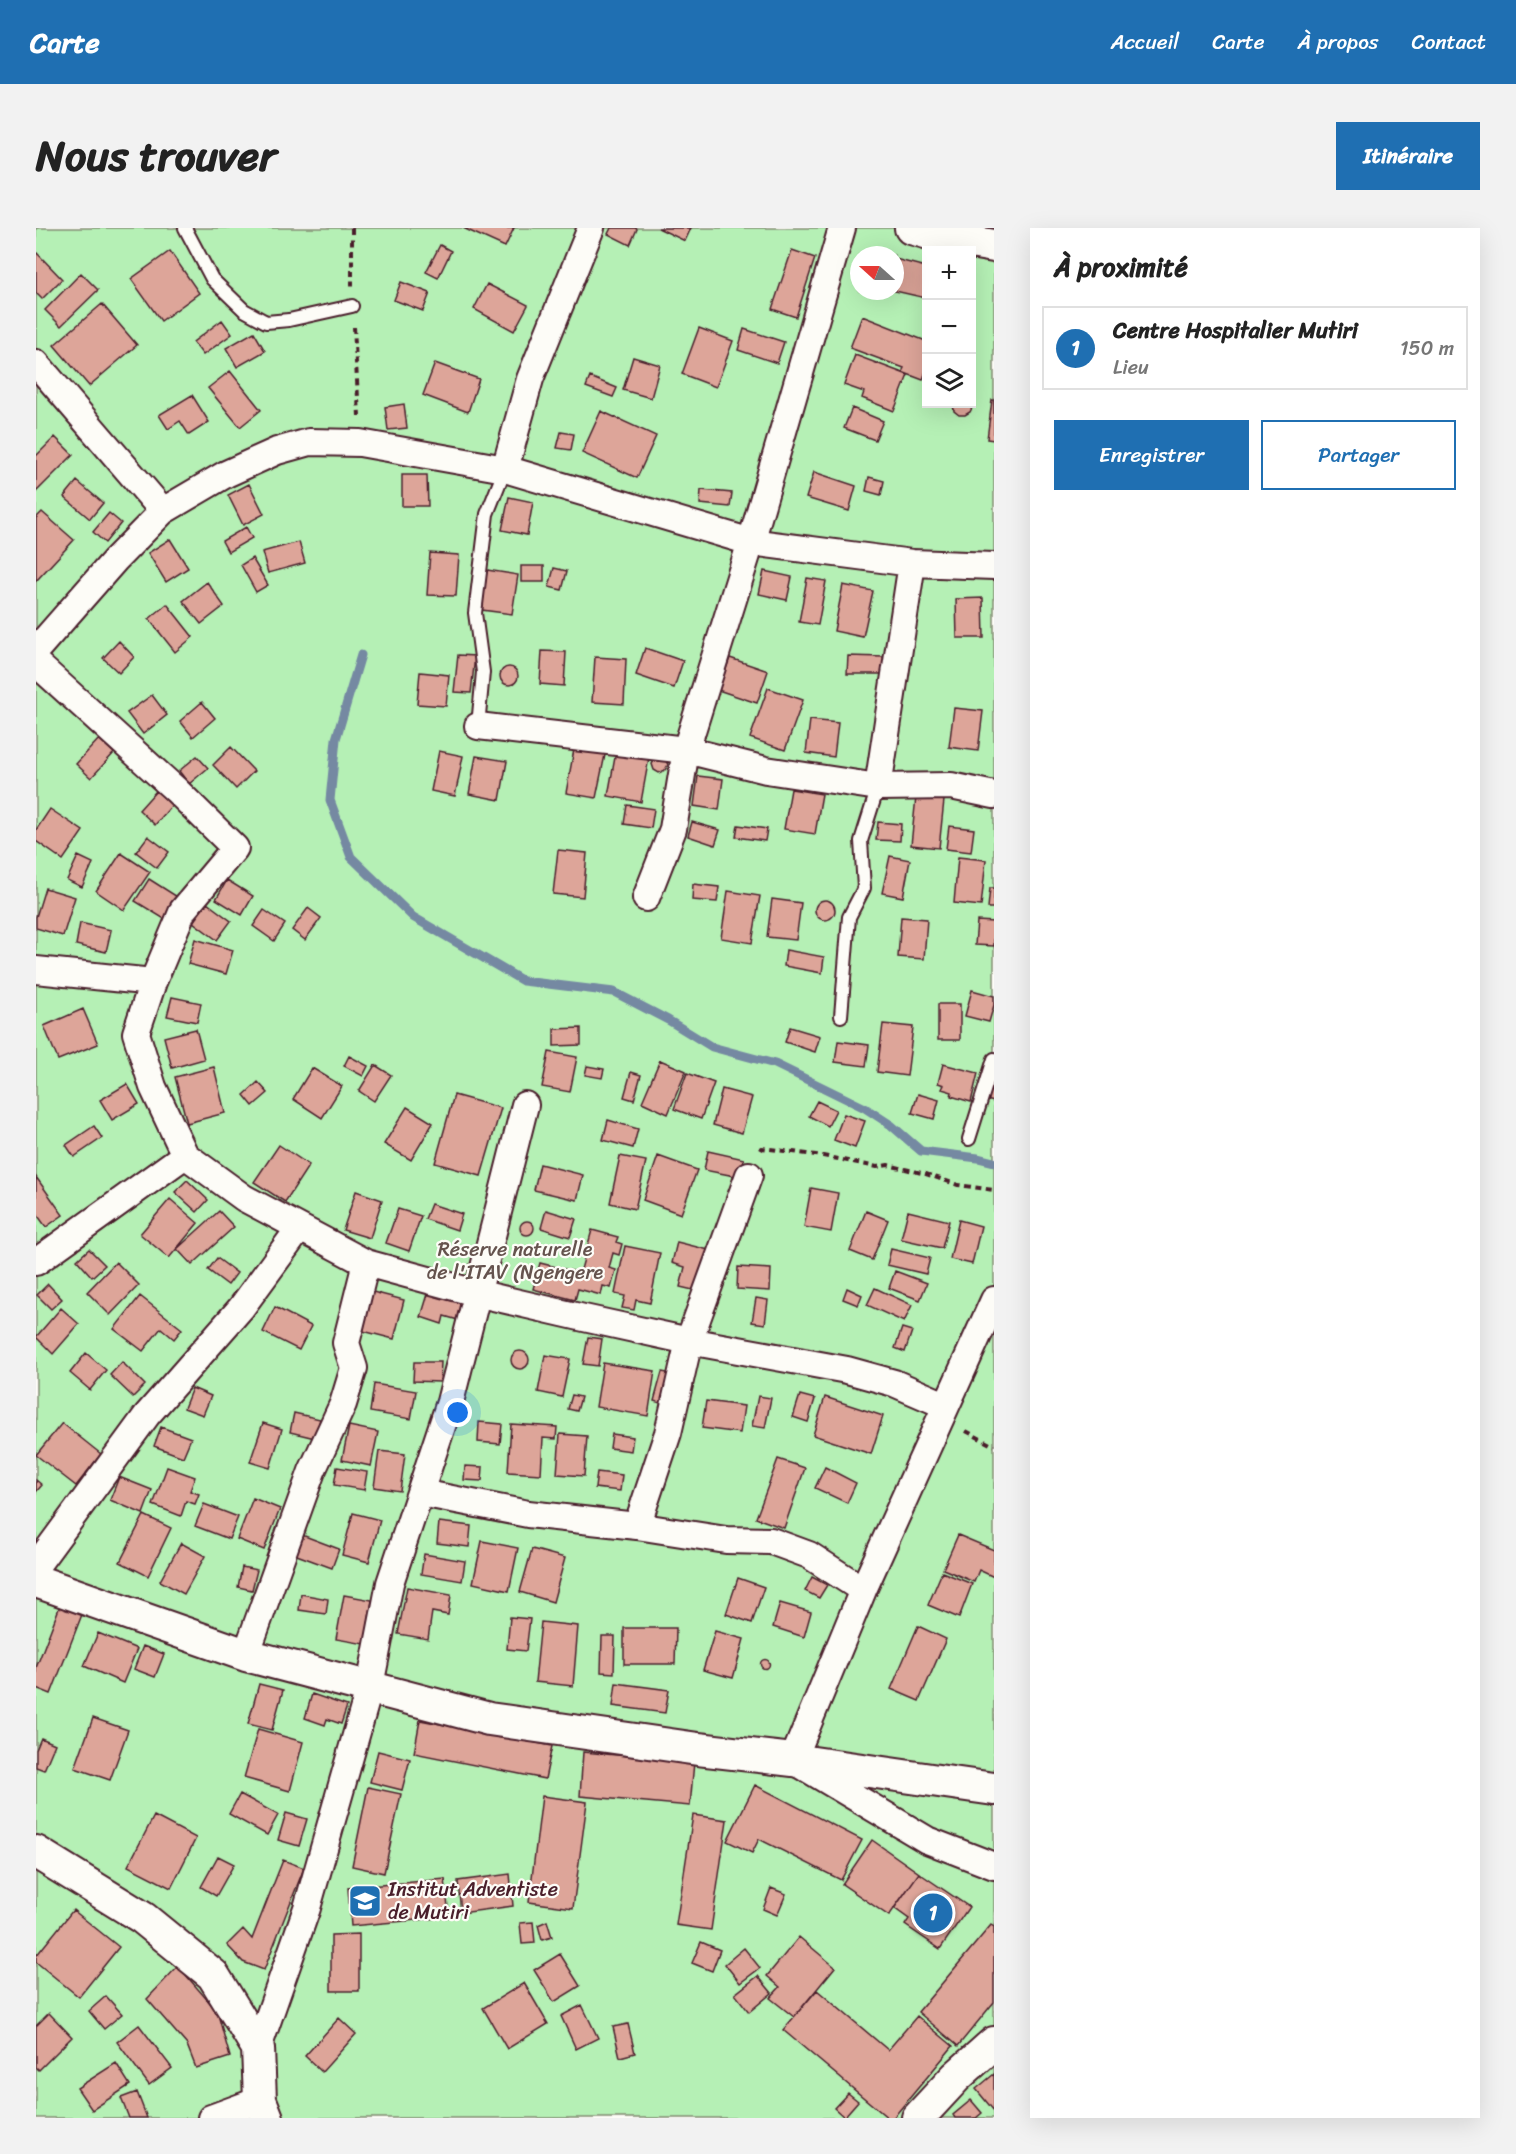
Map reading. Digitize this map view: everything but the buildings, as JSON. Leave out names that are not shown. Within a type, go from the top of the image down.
[{"type":"street","points":[[505,469],[530,379],[591,228]]},
{"type":"street","points":[[646,898],[673,829],[686,750],[751,542],[842,228]]},
{"type":"street","points":[[911,228],[947,238],[994,246]]},
{"type":"street","points":[[36,363],[163,511]]},
{"type":"street","points":[[36,650],[163,511],[226,474],[276,451],[309,442],[360,443],[505,469],[751,542],[912,563],[994,566]]},
{"type":"street","points":[[878,788],[912,563]]},
{"type":"street","points":[[36,663],[176,790],[235,848],[183,910],[153,982],[136,1033],[153,1087],[185,1155],[244,1198],[366,1263],[476,1293],[689,1341],[847,1370],[894,1383],[945,1406]]},
{"type":"street","points":[[478,726],[686,750],[766,770],[878,788],[951,786],[994,795]]},
{"type":"street","points":[[36,970],[153,982]]},
{"type":"street","points":[[211,2118],[264,2109],[258,2048],[307,1908],[370,1686],[390,1584],[450,1402],[525,1105]]},
{"type":"street","points":[[36,1262],[185,1155]]},
{"type":"street","points":[[638,1526],[668,1433],[689,1341],[749,1175]]},
{"type":"street","points":[[36,1566],[147,1415],[241,1308],[299,1229]]},
{"type":"street","points":[[246,1655],[312,1471],[343,1404],[354,1368],[346,1342],[366,1263]]},
{"type":"street","points":[[793,1760],[863,1590],[994,1300]]},
{"type":"street","points":[[421,1493],[528,1514],[638,1526],[726,1540],[771,1541],[809,1555],[863,1590]]},
{"type":"street","points":[[36,1581],[246,1655],[489,1719],[994,1789]]},
{"type":"street","points":[[793,1760],[927,1840],[994,1866]]},
{"type":"street","points":[[36,1852],[143,1918],[213,1975],[258,2048]]},
{"type":"street","points":[[918,2118],[956,2077],[994,2043]]},
{"type":"lane","points":[[185,228],[212,279],[244,310],[266,322],[289,321],[352,306]]},
{"type":"lane","points":[[478,726],[483,672],[475,613],[487,514],[505,469]]},
{"type":"lane","points":[[841,1016],[849,917],[864,888],[861,841],[878,788]]},
{"type":"lane","points":[[969,1140],[994,1059]]},
{"type":"path","points":[[352,228],[352,306],[360,443]]},
{"type":"path","points":[[749,1175],[762,1148],[823,1156],[877,1167],[888,1165],[958,1185],[994,1190]]},
{"type":"green space","name":"Réserve naturelle de l'ITAV (Ngengere","points":[[36,228],[994,228],[994,2118],[36,2118]]},
{"type":"waterway","points":[[361,655],[336,739],[330,800],[351,857],[413,917],[523,981],[614,992],[668,1020],[712,1047],[775,1064],[865,1108],[891,1125],[921,1151],[994,1162]]},
{"type":"place","name":"Institut Adventiste de Mutiri","points":[[365,1901]]},
{"type":"place","name":"Centre Hospitalier Mutiri","points":[[933,1913]]}]
